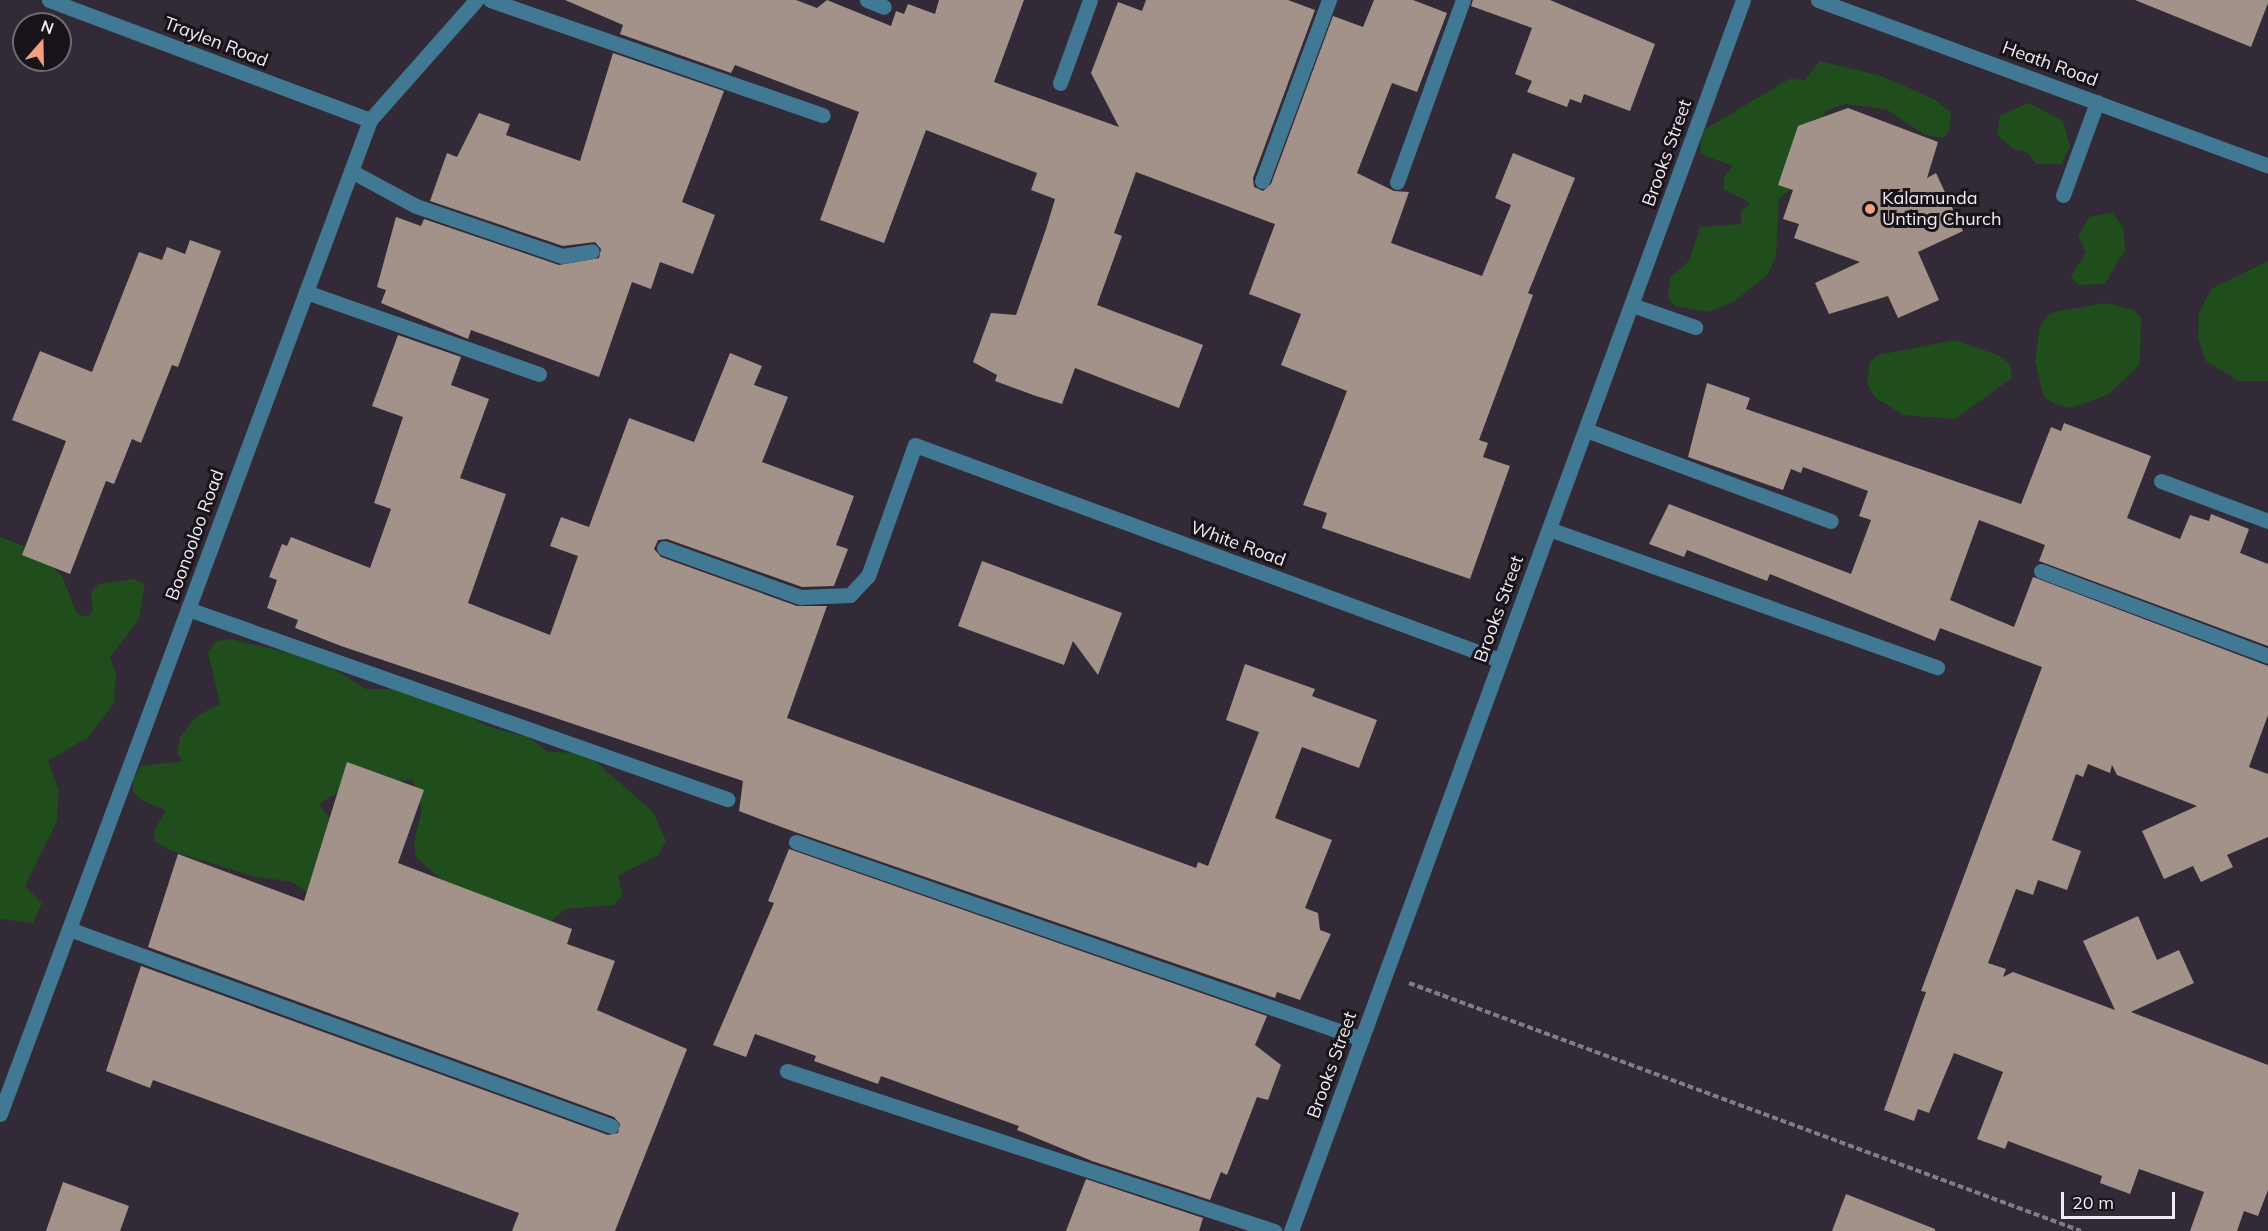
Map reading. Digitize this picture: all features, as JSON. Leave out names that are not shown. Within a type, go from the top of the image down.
[{"type":"street","name":"Traylen Road","points":[[49,0],[370,120]]},
{"type":"street","name":"Boonooloo Road","points":[[0,1114],[370,120],[476,0]]},
{"type":"street","points":[[490,0],[823,115]]},
{"type":"street","points":[[867,0],[884,6]]},
{"type":"street","points":[[1060,83],[1090,0]]},
{"type":"street","points":[[1262,181],[1329,0]]},
{"type":"street","points":[[1397,182],[1463,0]]},
{"type":"street","name":"Brooks Street","points":[[1292,1231],[1743,0]]},
{"type":"street","name":"Heath Road","points":[[1828,2],[2268,166]]},
{"type":"street","points":[[2064,195],[2097,102]]},
{"type":"street","points":[[351,171],[416,206],[562,256],[592,250]]},
{"type":"street","points":[[306,292],[539,374]]},
{"type":"street","points":[[1632,305],[1695,327]]},
{"type":"street","points":[[1586,430],[1831,521]]},
{"type":"street","name":"White Road","points":[[664,548],[800,597],[841,598],[860,589],[868,576],[915,445],[1500,660]]},
{"type":"street","points":[[2161,482],[2268,520]]},
{"type":"street","points":[[1549,529],[1937,667]]},
{"type":"street","points":[[2041,572],[2268,656]]},
{"type":"street","points":[[188,609],[727,799]]},
{"type":"street","points":[[796,842],[1362,1038]]},
{"type":"street","points":[[69,929],[611,1126]]},
{"type":"street","points":[[787,1071],[1274,1231]]},
{"type":"path","points":[[1386,975],[2081,1231]]},
{"type":"green space","points":[[1820,61],[1878,75],[1934,99],[1951,113],[1949,131],[1943,138],[1925,135],[1886,109],[1846,104],[1827,110],[1813,132],[1800,182],[1779,198],[1776,256],[1768,274],[1735,301],[1708,312],[1676,306],[1668,299],[1670,278],[1689,261],[1700,227],[1741,224],[1741,212],[1750,203],[1724,189],[1724,177],[1733,166],[1700,154],[1702,131],[1789,79],[1805,80]]},
{"type":"green space","points":[[2029,103],[2063,121],[2070,147],[2061,164],[2036,164],[2027,152],[2015,150],[1997,135],[2000,115]]},
{"type":"green space","points":[[2112,213],[2123,227],[2125,250],[2105,284],[2078,285],[2071,277],[2086,252],[2078,236],[2089,217]]},
{"type":"green space","points":[[2268,261],[2268,381],[2239,381],[2206,361],[2198,338],[2199,313],[2211,289]]},
{"type":"green space","points":[[2104,303],[2134,310],[2141,318],[2140,364],[2108,395],[2070,408],[2056,405],[2044,397],[2035,361],[2040,325],[2050,313]]},
{"type":"green space","points":[[1955,340],[2000,356],[2010,364],[2012,378],[1955,419],[1903,415],[1875,397],[1867,384],[1870,362],[1878,355]]},
{"type":"green space","points":[[0,537],[31,549],[62,576],[77,614],[87,617],[93,611],[91,592],[99,584],[134,579],[145,584],[139,619],[110,657],[116,674],[114,704],[88,737],[48,761],[59,791],[57,821],[25,886],[42,903],[33,923],[0,919]]},
{"type":"green space","points":[[230,639],[319,660],[366,689],[396,689],[461,711],[487,726],[530,738],[548,752],[586,753],[653,812],[666,841],[658,855],[618,876],[622,896],[614,905],[566,909],[544,926],[456,893],[416,857],[414,843],[422,809],[412,779],[339,791],[319,804],[334,824],[319,900],[292,882],[252,876],[169,850],[155,841],[154,831],[166,810],[143,801],[133,792],[133,778],[141,766],[183,761],[177,754],[180,737],[197,716],[220,704],[208,652],[217,641]]},
{"type":"building","points":[[565,0],[796,0],[817,8],[827,0],[891,26],[896,11],[904,14],[908,4],[935,14],[939,0],[1024,0],[994,82],[1119,127],[1091,73],[1118,2],[1142,11],[1146,0],[1288,0],[1315,10],[1253,178],[1254,187],[1263,191],[1271,184],[1333,16],[1363,27],[1374,0],[1413,0],[1447,13],[1417,92],[1392,83],[1357,173],[1394,191],[1409,192],[1391,243],[1482,276],[1511,205],[1495,198],[1513,153],[1575,178],[1528,293],[1533,295],[1479,440],[1488,443],[1483,457],[1510,466],[1470,579],[1322,528],[1327,513],[1303,505],[1347,391],[1281,365],[1301,314],[1249,294],[1275,224],[1136,172],[1114,233],[1122,236],[1097,305],[1203,345],[1179,408],[1075,368],[1062,404],[1036,396],[995,381],[997,375],[973,362],[991,313],[1016,315],[1046,229],[1055,199],[1031,190],[1037,173],[926,130],[884,243],[820,220],[859,112],[735,65],[731,73],[620,34],[623,25]]},
{"type":"building","points":[[1473,0],[1550,0],[1655,44],[1630,111],[1584,94],[1581,103],[1570,99],[1567,107],[1527,92],[1532,81],[1515,74],[1532,28],[1471,6]]},
{"type":"building","points":[[2135,0],[2268,0],[2268,3],[2251,47]]},
{"type":"building","points":[[613,53],[724,91],[682,202],[715,215],[693,274],[660,262],[651,289],[632,282],[599,377],[471,330],[468,339],[381,303],[386,290],[377,287],[396,217],[421,226],[424,219],[559,265],[599,258],[601,249],[595,242],[563,246],[430,201],[447,153],[457,157],[479,113],[510,124],[506,135],[580,161]]},
{"type":"building","name":"Kalamunda Unting Church","points":[[1848,108],[1938,142],[1927,178],[1936,173],[1963,231],[1918,252],[1939,300],[1898,318],[1888,296],[1829,314],[1815,283],[1860,262],[1794,238],[1799,224],[1783,219],[1793,190],[1778,185],[1798,126]]},
{"type":"building","points":[[190,240],[221,251],[178,367],[172,365],[141,443],[132,439],[114,484],[106,481],[70,574],[22,555],[66,441],[12,420],[40,351],[92,372],[139,252],[162,260],[167,247],[185,254]]},
{"type":"building","points":[[398,335],[461,357],[451,385],[489,399],[460,478],[506,494],[468,603],[550,635],[578,556],[550,546],[561,517],[589,527],[629,418],[694,442],[730,353],[762,366],[754,385],[788,397],[762,462],[854,496],[836,545],[848,549],[834,586],[802,587],[667,539],[658,540],[654,549],[661,557],[797,606],[827,606],[787,718],[1196,868],[1198,862],[1208,866],[1259,732],[1226,720],[1245,664],[1315,689],[1312,696],[1377,720],[1359,768],[1302,747],[1275,818],[1332,840],[1305,908],[1318,913],[1320,930],[1331,934],[1300,1000],[1277,992],[1275,998],[739,811],[743,781],[341,646],[295,628],[298,620],[267,608],[277,580],[269,577],[282,544],[287,546],[291,537],[370,568],[391,509],[374,503],[403,417],[372,406]]},
{"type":"building","points":[[1707,383],[1750,398],[1746,409],[2021,504],[2051,427],[2061,431],[2064,423],[2151,456],[2127,518],[2180,539],[2190,515],[2209,521],[2211,514],[2249,529],[2240,553],[2268,564],[2268,646],[2039,561],[2045,545],[1979,520],[1950,600],[2014,627],[2033,577],[2268,666],[2268,715],[2249,767],[2268,774],[2268,837],[2227,855],[2233,867],[2201,882],[2193,866],[2164,879],[2142,831],[2197,806],[2117,775],[2112,765],[2110,773],[2088,764],[2083,777],[2076,774],[2052,840],[2081,851],[2067,890],[2038,880],[2033,895],[2016,889],[1988,963],[2006,969],[2003,977],[2013,972],[2115,1010],[2083,941],[2138,916],[2157,960],[2179,950],[2194,983],[2131,1012],[2268,1065],[2268,1190],[2258,1216],[2244,1211],[2237,1231],[2190,1231],[2204,1192],[2139,1169],[2130,1194],[2100,1183],[2102,1176],[2008,1141],[2005,1149],[1977,1139],[2003,1072],[1954,1053],[1929,1113],[1918,1109],[1914,1121],[1884,1110],[1926,992],[1921,991],[2042,667],[1940,628],[1935,641],[1770,574],[1767,581],[1687,550],[1684,557],[1649,544],[1669,504],[1851,574],[1871,520],[1859,516],[1868,491],[1803,467],[1801,473],[1791,469],[1783,490],[1688,457]]},
{"type":"building","points":[[982,561],[1122,613],[1098,675],[1073,641],[1064,665],[958,626]]},
{"type":"building","points":[[347,762],[424,790],[398,863],[572,929],[567,944],[615,961],[597,1010],[687,1049],[615,1231],[512,1231],[519,1213],[153,1080],[150,1088],[106,1071],[141,966],[608,1135],[618,1133],[620,1124],[614,1117],[148,947],[178,854],[304,901]]},
{"type":"building","points":[[789,849],[1267,1016],[1255,1045],[1281,1065],[1268,1100],[1257,1097],[1227,1175],[1221,1172],[1210,1200],[1092,1161],[1017,1130],[1019,1126],[881,1076],[878,1084],[814,1061],[816,1056],[755,1034],[746,1057],[713,1045],[774,903],[768,901]]},
{"type":"building","points":[[1086,1179],[1203,1218],[1199,1231],[1066,1231]]},
{"type":"building","points":[[63,1182],[129,1206],[120,1231],[46,1231]]},
{"type":"building","points":[[1846,1194],[1935,1229],[1935,1231],[1832,1231]]},
{"type":"place","name":"Kalamunda Unting Church","points":[[1870,209]]}]
